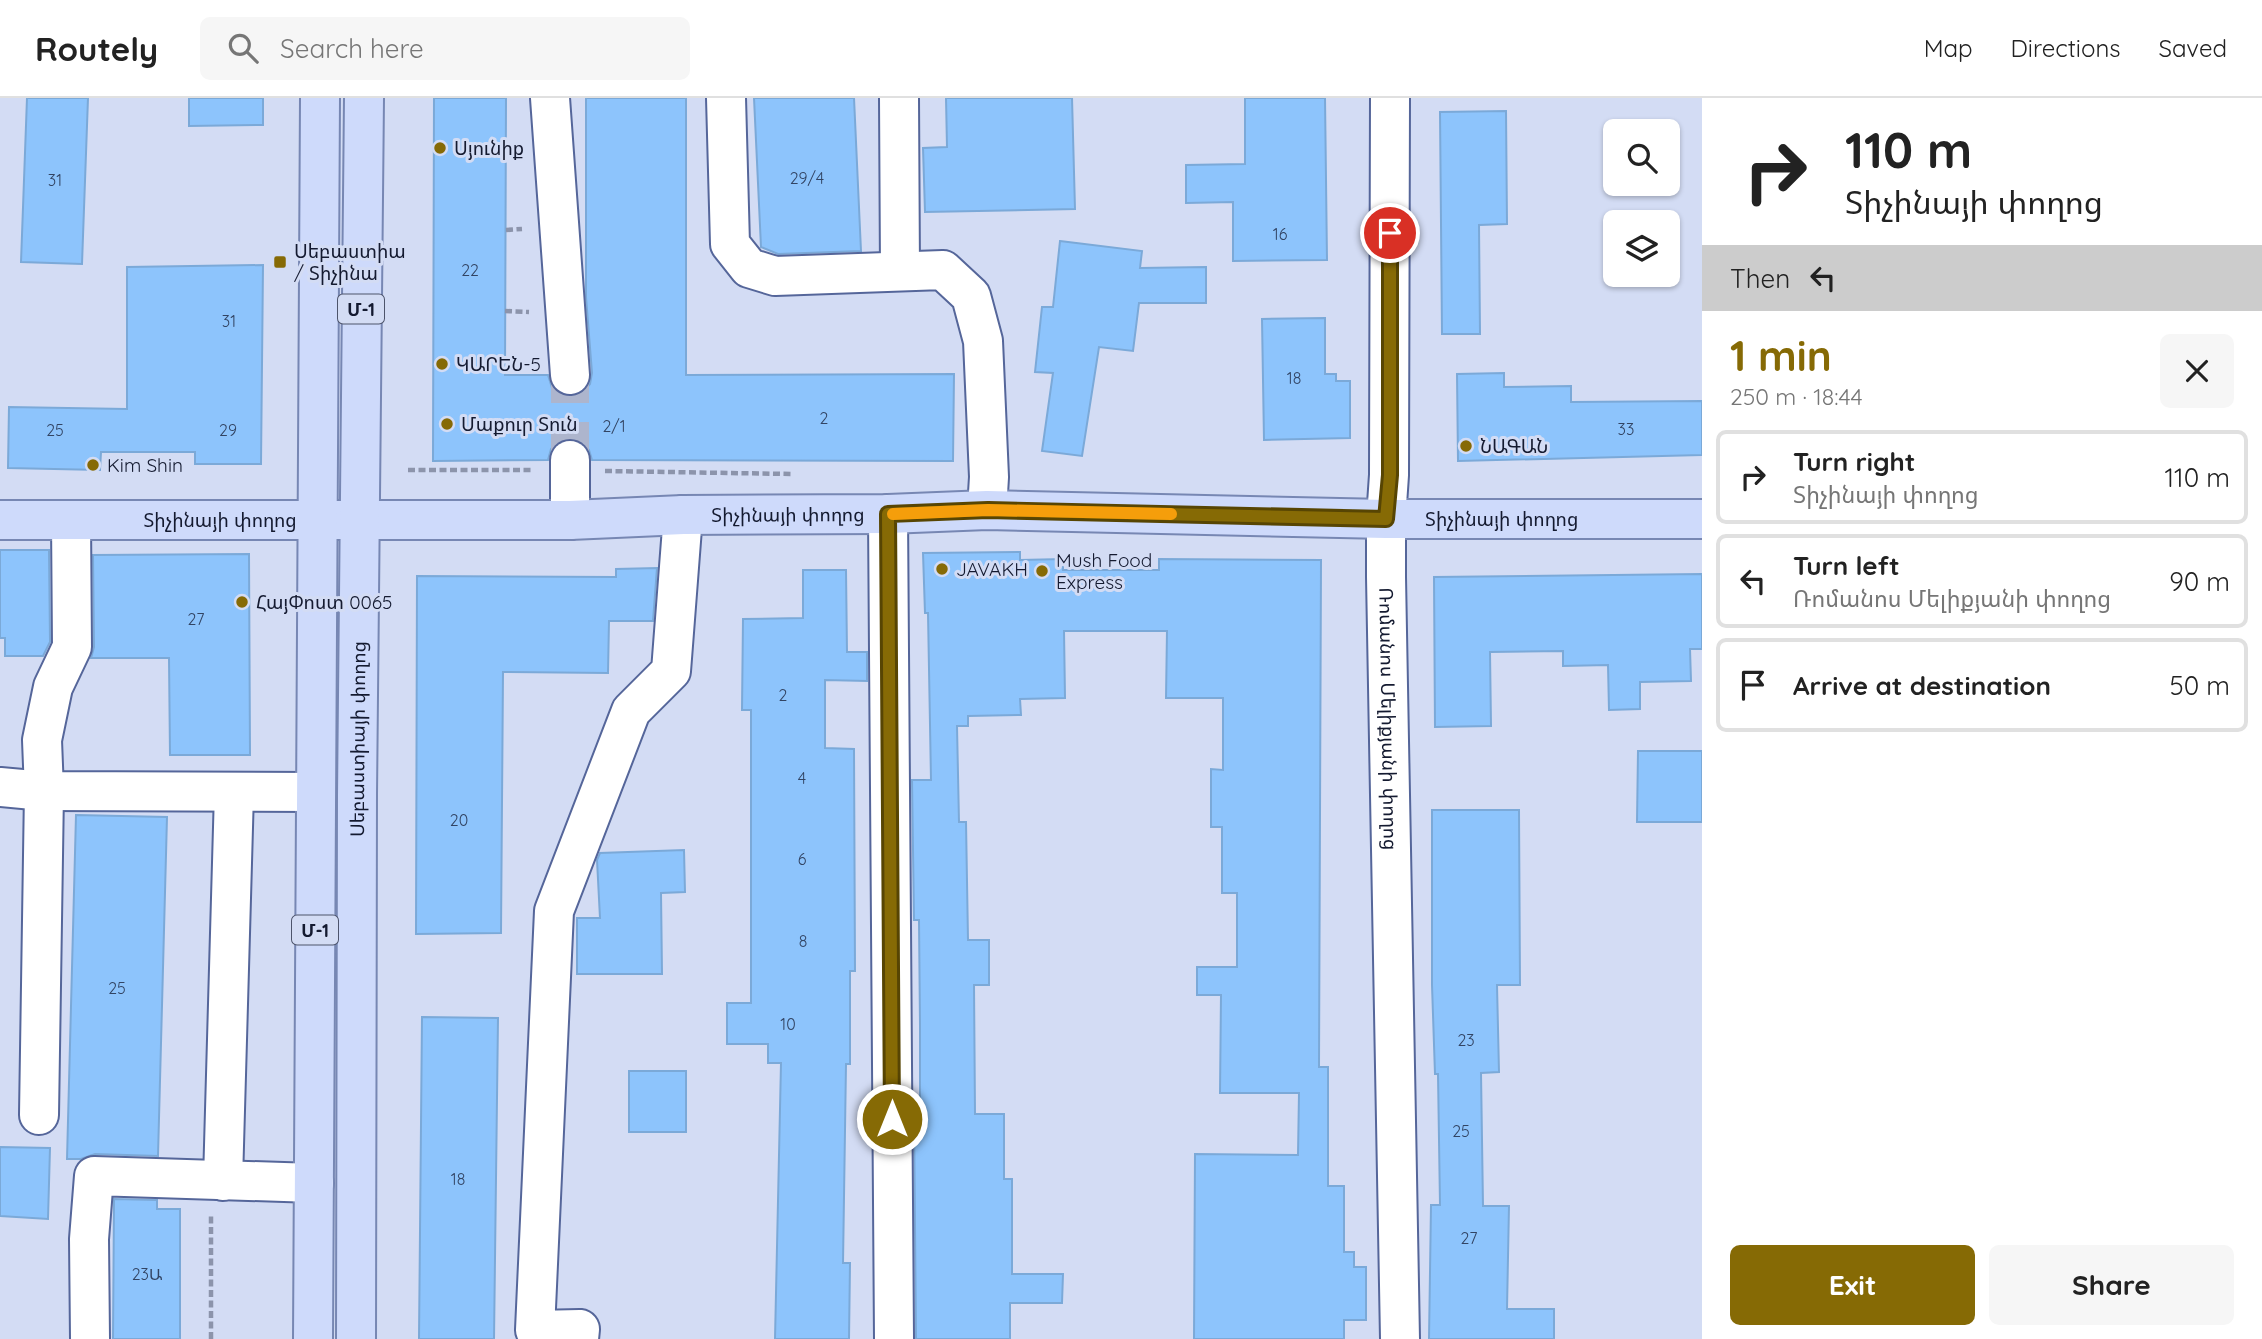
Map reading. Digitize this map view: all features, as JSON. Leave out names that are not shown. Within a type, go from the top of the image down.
[{"type":"main road","name":"Մ-1","points":[[313,1339],[320,98]]},
{"type":"main road","name":"Սեբաստիայի փողոց","points":[[356,1339],[359,521],[364,98]]},
{"type":"main road","name":"Տիչինայի փողոց","points":[[0,520],[570,520],[683,515],[888,514],[988,510],[1386,519],[1702,519]]},
{"type":"street","points":[[551,98],[570,375]]},
{"type":"street","points":[[726,98],[730,244],[748,268],[775,276],[943,270],[971,296],[983,341],[988,510]]},
{"type":"street","points":[[899,98],[901,271]]},
{"type":"street","name":"Ռոմանոս Մելիքյանի փողոց","points":[[1390,98],[1390,475],[1386,519],[1400,1339]]},
{"type":"street","points":[[570,465],[570,520]]},
{"type":"street","points":[[888,514],[894,1339]]},
{"type":"street","points":[[579,1339],[580,1329],[535,1329],[554,911],[631,711],[671,671],[683,515]]},
{"type":"street","points":[[39,1115],[44,791],[42,740],[53,687],[72,647],[71,520]]},
{"type":"street","points":[[0,787],[44,791],[316,792]]},
{"type":"street","points":[[217,1181],[234,792]]},
{"type":"street","points":[[90,1339],[89,1239],[94,1177],[314,1183]]},
{"type":"path","points":[[408,470],[570,465],[793,474]]},
{"type":"path","points":[[211,1339],[217,1181]]},
{"type":"building","points":[[27,98],[88,98],[82,264],[21,262]]},
{"type":"building","points":[[189,98],[263,98],[263,125],[189,126]]},
{"type":"building","points":[[434,98],[506,98],[505,375],[548,375],[552,388],[561,395],[571,397],[582,393],[590,384],[592,373],[586,297],[586,98],[686,98],[686,375],[954,374],[953,461],[592,460],[589,450],[581,441],[569,438],[559,441],[551,449],[548,460],[433,461]]},
{"type":"building","points":[[754,98],[854,98],[861,251],[778,254],[761,247]]},
{"type":"building","points":[[946,98],[1072,98],[1075,209],[925,212],[923,148],[947,147]]},
{"type":"building","points":[[1245,98],[1325,98],[1327,260],[1233,261],[1233,202],[1186,203],[1186,165],[1245,164]]},
{"type":"building","points":[[1506,111],[1507,224],[1479,225],[1480,334],[1442,334],[1440,112]]},
{"type":"building","points":[[1060,241],[1142,251],[1140,268],[1206,267],[1206,303],[1139,303],[1133,351],[1099,347],[1082,456],[1042,451],[1053,373],[1035,372],[1042,307],[1053,307]]},
{"type":"building","points":[[263,265],[261,464],[195,464],[195,452],[101,452],[100,470],[8,468],[9,407],[127,409],[127,267]]},
{"type":"building","points":[[1325,318],[1325,374],[1336,374],[1336,381],[1350,381],[1350,438],[1264,440],[1262,319]]},
{"type":"building","points":[[1504,373],[1504,387],[1571,386],[1571,402],[1702,401],[1702,455],[1458,461],[1457,374]]},
{"type":"building","points":[[0,550],[49,550],[50,642],[43,656],[5,656],[5,638],[0,638]]},
{"type":"building","points":[[1020,552],[1020,560],[1063,559],[1063,570],[1159,570],[1159,559],[1321,560],[1319,1067],[1328,1067],[1328,1186],[1344,1186],[1344,1252],[1354,1252],[1354,1267],[1366,1267],[1366,1320],[1344,1320],[1344,1339],[1194,1339],[1195,1154],[1298,1155],[1299,1093],[1220,1093],[1221,995],[1197,995],[1197,967],[1237,967],[1237,893],[1222,893],[1222,827],[1211,827],[1211,769],[1223,770],[1223,698],[1166,698],[1167,631],[1064,631],[1065,698],[1020,699],[1021,715],[968,716],[968,726],[957,726],[959,822],[966,822],[968,940],[989,940],[989,985],[974,985],[975,1114],[1004,1114],[1004,1179],[1012,1179],[1012,1274],[1063,1274],[1062,1303],[1010,1303],[1010,1339],[916,1339],[914,1114],[920,1114],[920,1025],[919,920],[914,920],[912,780],[931,780],[928,613],[925,613],[923,553]]},
{"type":"building","points":[[249,554],[250,755],[170,755],[169,658],[91,658],[94,647],[93,555]]},
{"type":"building","points":[[657,568],[653,621],[609,621],[608,673],[503,672],[501,933],[416,934],[417,576],[616,577],[616,569]]},
{"type":"building","points":[[803,570],[846,570],[847,652],[867,652],[867,681],[825,680],[825,748],[854,749],[855,971],[850,971],[850,1064],[846,1064],[843,1263],[850,1263],[849,1339],[775,1339],[781,1063],[768,1063],[768,1044],[727,1044],[727,1003],[751,1003],[751,710],[742,710],[743,619],[803,618]]},
{"type":"building","points":[[1702,574],[1702,649],[1690,649],[1691,681],[1640,682],[1640,709],[1609,710],[1608,665],[1563,666],[1563,651],[1490,652],[1491,726],[1435,727],[1434,577]]},
{"type":"building","points":[[1638,751],[1702,751],[1702,822],[1637,822]]},
{"type":"building","points":[[1432,810],[1519,810],[1520,985],[1497,985],[1499,1072],[1481,1073],[1483,1206],[1509,1206],[1507,1309],[1554,1309],[1554,1339],[1429,1339],[1431,1205],[1440,1205],[1438,1074],[1435,1074],[1432,985]]},
{"type":"building","points":[[76,815],[167,817],[158,1156],[95,1154],[81,1159],[67,1159]]},
{"type":"building","points":[[684,850],[685,892],[661,893],[662,974],[577,974],[577,918],[600,918],[597,860],[600,853]]},
{"type":"building","points":[[422,1017],[498,1018],[494,1339],[419,1339]]},
{"type":"building","points":[[629,1071],[686,1071],[686,1132],[629,1132]]},
{"type":"building","points":[[0,1147],[50,1148],[48,1219],[0,1216]]},
{"type":"building","points":[[114,1199],[157,1200],[157,1209],[180,1209],[180,1339],[113,1339]]},
{"type":"tunnel","points":[[570,375],[570,460]]},
{"type":"slow traffic","points":[[893,514],[988,510],[1171,514]]},
{"type":"place","name":"Սյունիք","points":[[440,148]]},
{"type":"place","name":"Սեբաստիա / Տիչինա","points":[[280,262]]},
{"type":"place","name":"ԿԱՐԵՆ-5","points":[[442,364]]},
{"type":"place","name":"Մաքուր Տուն","points":[[447,424]]},
{"type":"place","name":"ՆԱԳԱՆ","points":[[1466,446]]},
{"type":"place","name":"Kim Shin","points":[[93,465]]},
{"type":"place","name":"JAVAKH","points":[[942,569]]},
{"type":"place","name":"Mush Food Express","points":[[1042,571]]},
{"type":"place","name":"ՀայՓոստ 0065","points":[[242,602]]},
{"type":"route","points":[[892,1119],[888,514],[988,510],[1386,519],[1390,475],[1390,233]]}]
